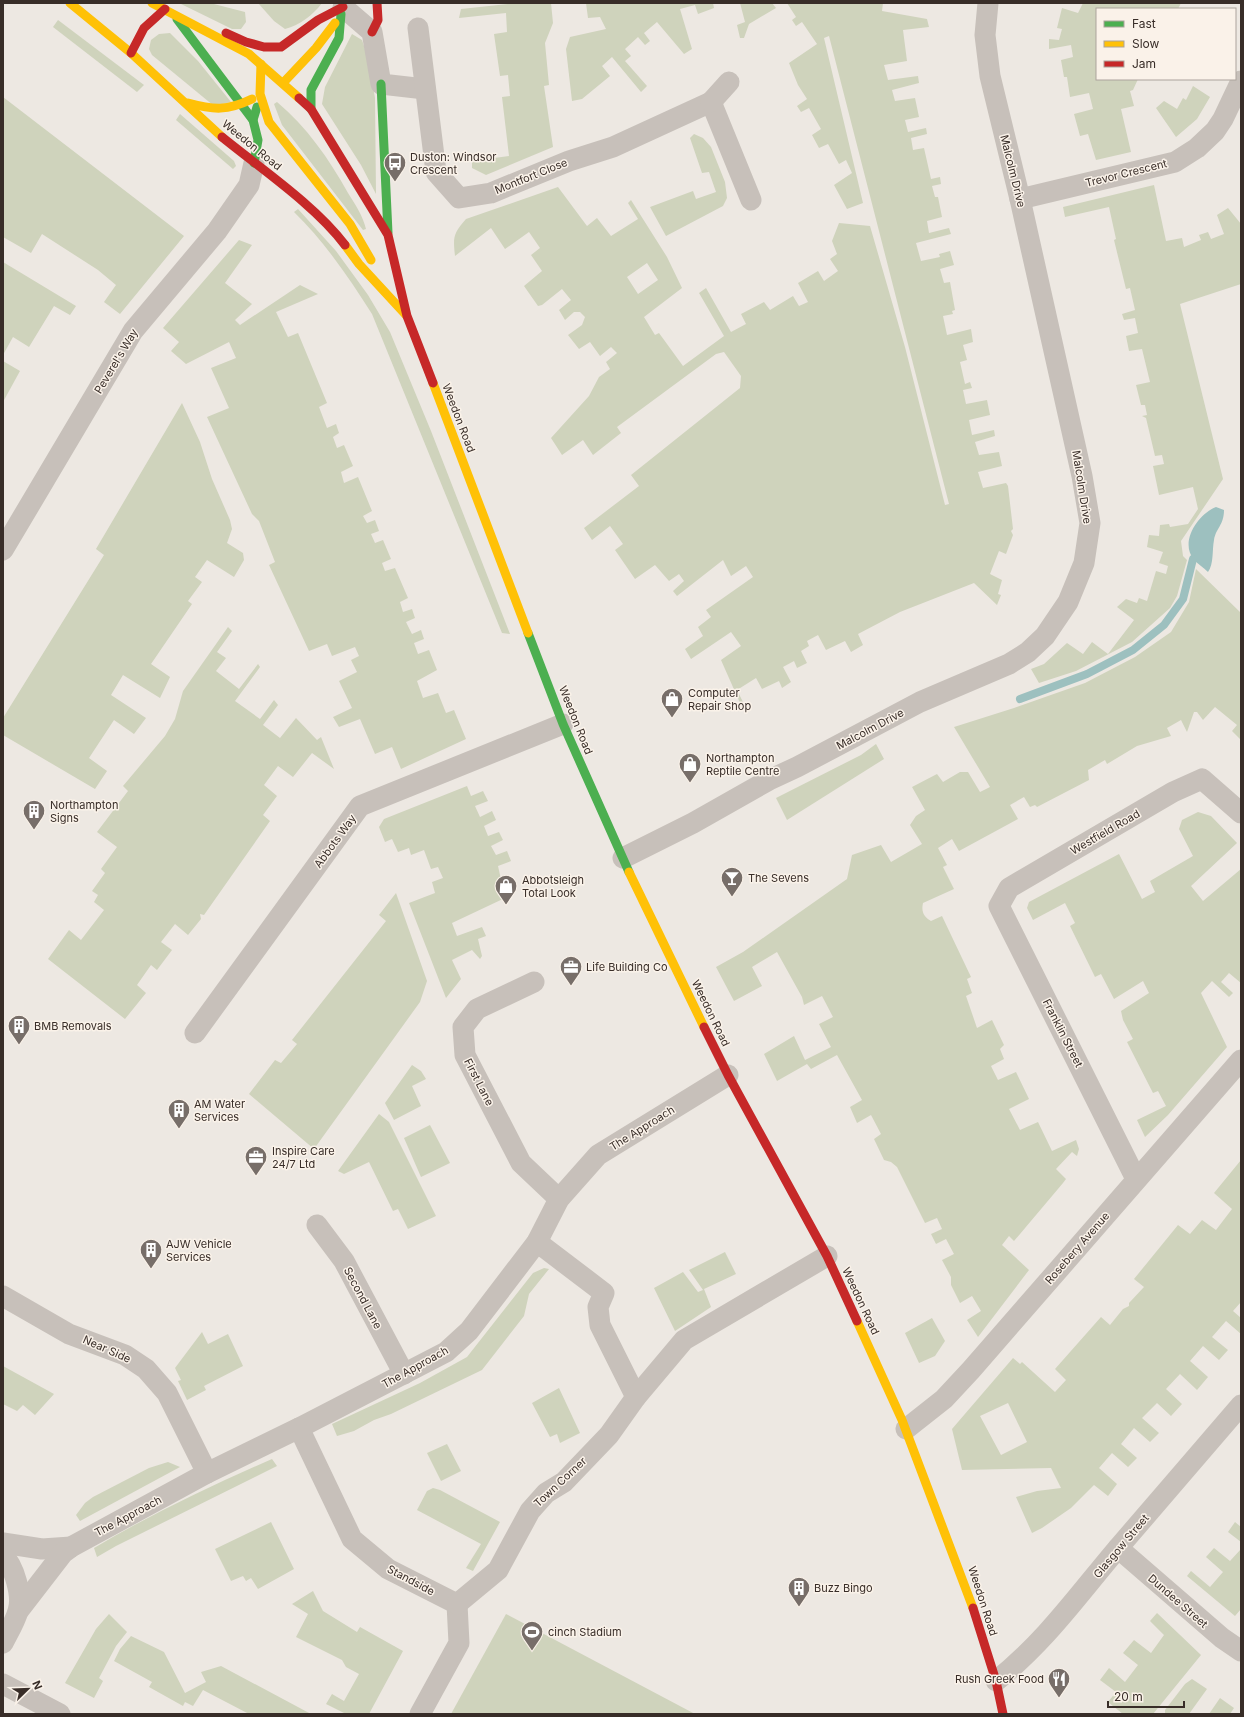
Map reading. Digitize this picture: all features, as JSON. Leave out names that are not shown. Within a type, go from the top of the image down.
[{"type":"main road","name":"Weedon Road","points":[[70,3],[131,53],[218,134],[295,196],[336,233],[359,264],[407,316]]},
{"type":"main road","name":"Weedon Road","points":[[152,3],[249,54],[266,60],[283,83],[311,109],[388,235],[407,316],[563,724],[623,858],[728,1075],[827,1256],[906,1429],[969,1594],[996,1681],[1003,1714]]},
{"type":"main road","points":[[372,32],[378,20],[377,3]]},
{"type":"main road","points":[[254,163],[258,140],[254,120],[266,60],[318,20],[343,8]]},
{"type":"main road","points":[[185,102],[214,111],[232,108],[283,83],[316,48],[343,8]]},
{"type":"main road","points":[[311,109],[311,90],[339,38],[343,8]]},
{"type":"main road","name":"Weedon Road","points":[[168,11],[254,120]]},
{"type":"main road","points":[[131,53],[135,40],[152,18],[168,11],[185,14],[246,42],[264,47],[281,47]]},
{"type":"main road","points":[[381,84],[388,235]]},
{"type":"main road","points":[[260,94],[269,122],[350,224],[407,316]]},
{"type":"street","name":"Malcolm Drive","points":[[623,858],[693,823],[769,780],[797,767],[920,702],[1009,664],[1028,652],[1045,636],[1068,602],[1084,563],[1090,523],[1082,476],[1020,199],[990,76],[985,35],[988,3]]},
{"type":"street","points":[[343,8],[372,32],[381,84],[425,89]]},
{"type":"street","name":"Montfort Close","points":[[418,28],[436,172],[459,198],[491,193],[569,161],[613,147],[711,102],[729,82]]},
{"type":"street","name":"Trevor Crescent","points":[[1020,199],[1174,162],[1197,148],[1215,131],[1223,119],[1241,81]]},
{"type":"street","points":[[711,102],[751,200]]},
{"type":"street","name":"Peverel's Way","points":[[3,550],[133,331],[217,231],[249,185],[254,163]]},
{"type":"street","name":"Abbots Way","points":[[195,1033],[360,806],[563,724]]},
{"type":"street","name":"Westfield Road","points":[[1009,888],[1173,792],[1202,779],[1241,813]]},
{"type":"street","name":"Franklin Street","points":[[1009,888],[999,906],[1136,1179]]},
{"type":"street","name":"First Lane","points":[[534,982],[477,1009],[463,1027],[466,1055],[521,1163],[559,1199]]},
{"type":"street","name":"Rosebery Avenue","points":[[906,1429],[944,1399],[1241,1060]]},
{"type":"street","name":"The Approach","points":[[3,1643],[19,1610],[67,1550],[207,1472],[298,1428],[446,1352],[469,1331],[537,1242],[559,1199],[598,1155],[728,1075]]},
{"type":"street","name":"Second Lane","points":[[317,1225],[344,1261],[404,1374]]},
{"type":"street","points":[[537,1242],[604,1293],[598,1307],[600,1325],[636,1397]]},
{"type":"street","name":"Town Corner","points":[[457,1604],[498,1570],[530,1511],[546,1493],[564,1482],[609,1435],[636,1397],[684,1340],[827,1256]]},
{"type":"street","name":"Near Side","points":[[3,1296],[69,1334],[125,1355],[146,1369],[167,1392],[207,1472]]},
{"type":"street","name":"Glasgow Street","points":[[996,1681],[1023,1660],[1048,1634],[1118,1548],[1241,1405]]},
{"type":"street","name":"Standside","points":[[298,1428],[352,1539],[388,1570],[457,1604]]},
{"type":"street","name":"The Approach","points":[[3,1543],[42,1550],[67,1550]]},
{"type":"street","name":"Dundee Street","points":[[1118,1548],[1222,1638],[1241,1651]]},
{"type":"street","points":[[3,1554],[14,1572],[17,1584],[19,1610]]},
{"type":"street","points":[[420,1714],[459,1643],[457,1604]]},
{"type":"street","points":[[3,1684],[60,1714]]},
{"type":"green space","points":[[179,3],[210,3],[245,12],[246,22],[241,29],[232,29]]},
{"type":"green space","points":[[258,3],[322,3],[315,12],[306,19],[285,29],[274,21]]},
{"type":"green space","points":[[518,3],[551,3],[553,23],[545,43],[549,85],[544,86],[553,147],[486,175],[472,168],[472,161],[509,156],[502,97],[510,96],[508,75],[500,76],[494,34],[507,32],[506,13],[459,18],[461,9]]},
{"type":"green space","points":[[586,3],[713,3],[714,8],[698,14],[695,5],[680,9],[692,49],[684,54],[657,22],[644,33],[650,41],[645,45],[638,37],[625,49],[631,56],[625,61],[647,86],[641,92],[612,57],[602,66],[610,76],[582,99],[572,101],[566,49],[570,37],[606,29],[600,17],[588,18]]},
{"type":"green space","points":[[740,3],[772,3],[776,8],[749,24],[744,38],[740,38],[737,25],[745,22]]},
{"type":"green space","points":[[787,3],[883,3],[882,11],[927,19],[929,27],[903,30],[907,61],[884,65],[888,80],[918,76],[919,83],[892,90],[895,101],[915,98],[919,117],[905,120],[908,132],[926,128],[927,134],[911,138],[913,150],[924,148],[931,179],[940,177],[941,184],[932,186],[935,197],[938,197],[942,217],[927,221],[929,233],[949,228],[951,234],[916,243],[921,261],[940,257],[939,254],[950,251],[954,265],[940,269],[944,283],[950,282],[955,310],[952,311],[953,314],[943,316],[947,335],[971,329],[973,342],[963,345],[967,360],[960,362],[965,384],[970,382],[972,388],[963,390],[966,404],[987,400],[990,415],[969,420],[972,435],[994,430],[995,436],[975,442],[979,455],[999,452],[1002,466],[978,472],[983,488],[1006,483],[1008,486],[1013,529],[1011,531],[1013,535],[1006,554],[999,551],[990,574],[1002,580],[998,594],[1001,595],[997,605],[974,583],[900,612],[858,634],[863,645],[851,652],[845,641],[826,650],[818,635],[807,641],[809,646],[801,651],[807,663],[797,668],[794,661],[783,667],[791,682],[782,688],[779,681],[762,689],[756,678],[737,690],[743,702],[740,703],[721,660],[741,646],[731,632],[691,659],[685,649],[703,636],[698,627],[711,617],[706,610],[753,577],[746,566],[731,576],[723,560],[677,596],[673,591],[684,581],[679,574],[669,581],[655,565],[635,579],[615,550],[623,544],[610,526],[592,540],[584,528],[639,486],[631,475],[740,388],[741,376],[724,352],[716,354],[617,427],[621,433],[593,455],[583,440],[562,455],[551,438],[589,396],[599,377],[610,369],[606,362],[617,353],[611,347],[600,356],[590,342],[579,349],[568,335],[582,325],[585,317],[580,312],[574,312],[565,320],[559,310],[571,300],[562,289],[542,305],[538,306],[524,286],[542,271],[531,255],[540,248],[529,232],[505,249],[491,228],[455,256],[454,240],[456,232],[466,219],[558,187],[587,226],[597,218],[611,236],[638,219],[628,203],[631,200],[667,257],[682,288],[644,317],[655,335],[659,333],[683,366],[724,336],[699,293],[706,288],[731,332],[746,324],[741,314],[764,302],[770,310],[793,296],[799,306],[808,302],[798,283],[818,271],[824,281],[838,271],[830,259],[837,254],[832,241],[839,223],[870,226],[905,347],[945,505],[949,504],[829,36],[824,38],[863,203],[847,209],[834,185],[852,173],[846,160],[839,164],[828,144],[819,148],[812,135],[821,129],[809,108],[801,112],[797,106],[807,99],[798,85],[789,63],[817,44],[802,22],[796,26],[792,20],[796,17]],"holes":[[[647,263],[658,280],[638,294],[627,277]]]},
{"type":"green space","points":[[1083,3],[1181,3],[1178,8],[1096,8],[1096,80],[1138,80],[1133,90],[1130,91],[1134,106],[1121,109],[1131,152],[1096,160],[1088,134],[1080,136],[1074,114],[1093,109],[1089,93],[1070,97],[1067,77],[1064,77],[1061,60],[1073,57],[1071,45],[1049,49],[1049,39],[1059,40],[1062,29],[1057,28],[1062,8],[1078,13]]},
{"type":"green space","points":[[58,20],[144,85],[137,92],[53,27]]},
{"type":"green space","points":[[170,33],[198,61],[231,102],[214,106],[152,55],[149,49],[151,40],[159,34]]},
{"type":"green space","points":[[352,34],[362,40],[368,58],[375,98],[376,194],[361,165],[322,104],[325,87]]},
{"type":"green space","points":[[1193,86],[1210,97],[1197,119],[1176,137],[1156,108],[1164,101],[1177,109],[1183,98],[1186,100]]},
{"type":"green space","points":[[3,97],[184,236],[120,314],[104,302],[116,285],[98,270],[42,234],[31,253],[3,237]]},
{"type":"green space","points":[[277,102],[298,122],[317,144],[358,210],[366,229],[363,230],[282,125],[274,104]]},
{"type":"green space","points":[[180,114],[234,161],[236,166],[233,169],[176,120]]},
{"type":"green space","points":[[694,134],[703,138],[711,147],[725,182],[727,198],[723,206],[666,236],[650,207],[693,191],[696,199],[716,192],[709,172],[702,173],[690,138]]},
{"type":"green space","points":[[1154,185],[1166,241],[1182,238],[1184,247],[1201,240],[1199,235],[1208,232],[1211,239],[1224,234],[1217,215],[1228,208],[1241,224],[1241,284],[1180,304],[1223,479],[1181,541],[1183,556],[1187,560],[1177,596],[1170,608],[1132,642],[1076,671],[1039,683],[1031,669],[1044,664],[1067,643],[1083,654],[1092,642],[1108,654],[1134,620],[1117,607],[1126,599],[1137,603],[1139,598],[1147,601],[1156,571],[1166,574],[1168,566],[1159,563],[1163,552],[1147,547],[1149,535],[1159,536],[1160,525],[1169,524],[1170,527],[1188,524],[1198,509],[1193,487],[1159,495],[1153,466],[1164,464],[1162,455],[1155,456],[1146,418],[1142,416],[1147,415],[1145,405],[1141,405],[1136,385],[1150,382],[1142,349],[1129,351],[1126,336],[1138,333],[1135,318],[1124,320],[1122,314],[1135,310],[1130,288],[1126,289],[1114,240],[1116,239],[1109,207],[1065,217],[1063,207]]},
{"type":"green space","points":[[298,209],[336,251],[368,295],[390,332],[431,431],[510,634],[502,633],[372,314],[326,248],[294,212]]},
{"type":"green space","points":[[239,240],[252,245],[225,283],[252,304],[235,320],[240,325],[300,285],[318,294],[276,312],[288,337],[298,333],[327,403],[319,407],[327,428],[336,424],[339,433],[333,437],[337,448],[344,445],[353,466],[341,472],[344,483],[358,477],[372,511],[363,516],[367,523],[375,520],[379,531],[371,534],[375,543],[383,540],[391,559],[382,563],[385,571],[395,568],[408,598],[400,602],[403,612],[412,609],[415,618],[406,622],[412,634],[421,630],[424,639],[414,643],[418,654],[429,650],[437,670],[417,681],[423,698],[438,693],[446,713],[454,710],[466,739],[401,769],[392,747],[375,754],[360,719],[339,727],[333,717],[352,708],[339,681],[357,672],[351,660],[359,656],[355,647],[332,656],[327,644],[309,651],[269,565],[275,562],[259,521],[252,514],[207,417],[229,408],[211,368],[236,358],[229,342],[186,364],[171,351],[179,342],[163,328]]},
{"type":"green space","points":[[3,262],[76,306],[70,315],[54,306],[29,347],[13,337],[3,355]]},
{"type":"green space","points":[[3,361],[20,371],[3,402]]},
{"type":"green space","points":[[182,403],[200,442],[212,479],[230,520],[232,529],[227,543],[243,553],[244,560],[234,577],[207,560],[195,577],[202,582],[188,601],[192,604],[151,664],[170,677],[160,698],[123,675],[111,695],[146,718],[134,734],[114,720],[89,758],[107,771],[95,789],[3,735],[3,718],[104,555],[96,549]]},
{"type":"green space","points":[[1196,569],[1241,613],[1241,740],[1232,731],[1237,725],[1215,707],[1203,720],[1197,712],[1194,712],[1187,732],[1181,720],[1167,728],[1171,736],[1137,746],[1107,764],[1105,760],[1088,770],[1089,780],[1037,807],[1035,805],[1030,807],[1024,797],[1010,805],[1018,819],[959,851],[952,839],[938,848],[947,865],[943,867],[954,889],[923,903],[923,912],[931,921],[942,916],[971,977],[967,979],[972,993],[966,996],[977,1028],[992,1020],[1004,1045],[1000,1049],[1004,1059],[991,1066],[998,1080],[1016,1072],[1029,1099],[1009,1109],[1020,1130],[1038,1122],[1052,1151],[1076,1140],[1079,1149],[1077,1156],[1072,1152],[1056,1169],[1066,1179],[1063,1183],[1014,1241],[1009,1236],[1002,1245],[1029,1270],[978,1337],[967,1320],[981,1311],[972,1296],[960,1303],[951,1285],[951,1277],[942,1260],[954,1254],[946,1239],[936,1244],[931,1234],[942,1229],[937,1218],[925,1223],[897,1167],[891,1162],[884,1160],[874,1139],[881,1134],[871,1115],[857,1123],[850,1107],[862,1100],[837,1055],[811,1069],[807,1064],[777,1081],[764,1054],[794,1036],[805,1060],[831,1047],[819,1024],[833,1017],[822,996],[804,1005],[802,997],[777,952],[752,967],[762,986],[734,1001],[716,967],[743,952],[847,879],[852,855],[881,845],[891,862],[922,844],[910,825],[916,816],[925,810],[912,787],[937,774],[943,782],[960,772],[968,772],[980,792],[990,787],[954,727],[1085,683],[1135,657],[1171,632],[1189,602]]},
{"type":"green space","points":[[228,627],[232,631],[217,652],[226,658],[216,671],[239,689],[258,664],[260,667],[235,701],[260,719],[274,700],[278,705],[263,725],[280,738],[296,718],[317,740],[321,737],[334,769],[312,753],[293,777],[278,766],[264,785],[277,796],[263,815],[270,821],[204,915],[200,914],[201,919],[188,935],[175,924],[161,942],[172,950],[157,970],[151,965],[137,985],[146,993],[125,1019],[48,959],[69,930],[81,940],[104,910],[94,902],[98,895],[92,891],[105,873],[101,869],[117,847],[97,832],[128,791],[123,786],[165,736],[175,719],[183,691]]},
{"type":"green space","points":[[876,744],[884,759],[787,820],[776,798],[861,755]]},
{"type":"green space","points":[[467,786],[471,796],[483,791],[488,801],[475,806],[480,817],[492,811],[496,820],[484,826],[488,836],[499,832],[503,840],[491,846],[496,855],[507,851],[511,861],[498,866],[505,898],[452,923],[457,936],[482,927],[486,936],[478,939],[482,956],[480,959],[472,950],[452,960],[461,979],[446,998],[409,903],[435,893],[432,882],[443,878],[438,867],[431,869],[424,850],[411,855],[409,848],[398,852],[392,839],[385,842],[379,827],[384,819]]},
{"type":"green space","points":[[1198,812],[1211,816],[1237,843],[1191,886],[1203,901],[1241,869],[1241,983],[1229,973],[1221,982],[1233,993],[1229,997],[1212,981],[1201,993],[1227,1047],[1168,1115],[1145,1137],[1137,1120],[1166,1106],[1158,1091],[1153,1093],[1127,1042],[1133,1039],[1123,1020],[1121,1011],[1149,993],[1143,981],[1114,999],[1101,974],[1095,977],[1070,926],[1075,923],[1065,903],[1033,920],[1027,908],[1029,902],[1119,854],[1142,899],[1155,892],[1150,881],[1193,856],[1179,829],[1182,820]]},
{"type":"green space","points":[[396,893],[427,981],[420,1002],[314,1149],[249,1094],[275,1060],[281,1063],[297,1044],[292,1040],[386,921],[379,915]]},
{"type":"green space","points":[[412,1065],[421,1071],[426,1079],[412,1086],[421,1106],[394,1120],[385,1103]]},
{"type":"green space","points":[[379,1114],[389,1122],[436,1216],[408,1229],[398,1209],[393,1211],[369,1162],[344,1174],[338,1171]]},
{"type":"green space","points":[[430,1125],[450,1163],[421,1177],[404,1138]]},
{"type":"green space","points":[[1241,1160],[1241,1302],[1233,1311],[1241,1318],[1241,1334],[1226,1321],[1212,1337],[1228,1350],[1219,1360],[1203,1346],[1190,1361],[1208,1377],[1197,1390],[1180,1374],[1166,1389],[1182,1404],[1171,1416],[1157,1403],[1142,1418],[1159,1433],[1150,1442],[1134,1428],[1121,1444],[1137,1458],[1128,1467],[1112,1453],[1099,1468],[1117,1484],[1108,1496],[1094,1485],[1071,1508],[1032,1533],[1016,1497],[1037,1491],[1061,1488],[1051,1468],[962,1470],[952,1429],[1013,1358],[1020,1364],[1022,1362],[1055,1392],[1066,1380],[1055,1369],[1101,1317],[1110,1325],[1123,1309],[1129,1306],[1129,1303],[1144,1287],[1134,1279],[1178,1225],[1190,1234],[1202,1220],[1216,1230],[1232,1209],[1214,1193]],"holes":[[[1008,1403],[1027,1442],[1001,1455],[980,1416]]]},
{"type":"green space","points":[[725,1252],[736,1274],[704,1289],[711,1307],[675,1331],[654,1288],[683,1272],[698,1292],[703,1290],[689,1270]]},
{"type":"green space","points":[[544,1268],[549,1269],[529,1294],[524,1316],[482,1370],[391,1414],[374,1420],[354,1431],[337,1436],[332,1424],[420,1383],[467,1357],[533,1273]]},
{"type":"green space","points":[[932,1318],[945,1341],[935,1356],[919,1363],[905,1333]]},
{"type":"green space","points":[[202,1332],[208,1344],[228,1334],[243,1366],[204,1386],[206,1390],[187,1400],[178,1381],[181,1380],[175,1368]]},
{"type":"green space","points":[[3,1366],[54,1394],[35,1415],[23,1405],[17,1411],[3,1404]]},
{"type":"green space","points":[[559,1388],[580,1433],[560,1443],[557,1434],[550,1437],[532,1403]]},
{"type":"green space","points":[[447,1444],[461,1471],[441,1481],[427,1453]]},
{"type":"green space","points":[[272,1459],[277,1466],[116,1546],[97,1557],[94,1548],[137,1523],[182,1500]]},
{"type":"green space","points":[[168,1462],[180,1467],[80,1521],[76,1515],[85,1503],[93,1497],[149,1468]]},
{"type":"green space","points":[[433,1488],[440,1490],[500,1522],[473,1571],[466,1568],[481,1544],[417,1510],[427,1491]]},
{"type":"green space","points":[[271,1522],[294,1569],[258,1589],[251,1578],[246,1581],[243,1576],[231,1581],[215,1549]]},
{"type":"green space","points":[[1235,1522],[1241,1527],[1241,1542],[1228,1532]]},
{"type":"green space","points":[[1214,1548],[1230,1561],[1241,1549],[1241,1609],[1235,1616],[1187,1576],[1191,1571],[1210,1587],[1223,1572],[1206,1557]]},
{"type":"green space","points":[[313,1591],[323,1611],[357,1632],[360,1627],[403,1651],[369,1714],[346,1714],[326,1704],[332,1694],[344,1701],[359,1674],[346,1667],[342,1660],[296,1637],[308,1614],[292,1604]]},
{"type":"green space","points":[[1157,1613],[1201,1655],[1153,1714],[1123,1714],[1108,1702],[1116,1692],[1100,1680],[1109,1668],[1125,1682],[1138,1665],[1123,1653],[1134,1640],[1151,1653],[1164,1635],[1150,1621]]},
{"type":"green space","points":[[109,1614],[127,1632],[116,1646],[99,1678],[103,1681],[94,1698],[65,1683],[96,1629]]},
{"type":"green space","name":"cinch Stadium","points":[[506,1614],[695,1714],[451,1714]]},
{"type":"green space","points":[[131,1636],[164,1652],[185,1693],[206,1682],[201,1672],[221,1666],[311,1714],[249,1714],[203,1690],[193,1706],[185,1702],[183,1706],[149,1687],[152,1682],[114,1661],[120,1649]]},
{"type":"green space","points":[[1192,1679],[1207,1689],[1189,1714],[1165,1714],[1165,1710],[1185,1684]]},
{"type":"green space","points":[[1220,1698],[1234,1708],[1230,1714],[1209,1714]]},
{"type":"water","points":[[1216,507],[1224,510],[1224,515],[1215,536],[1212,561],[1208,572],[1194,560],[1190,553],[1189,545],[1190,537],[1197,522]]},
{"type":"waterway","points":[[1020,699],[1087,674],[1133,650],[1164,625],[1183,599],[1193,559]]},
{"type":"traffic: fast","points":[[311,109],[311,90],[339,38],[341,14]]},
{"type":"traffic: fast","points":[[177,19],[253,120]]},
{"type":"traffic: fast","points":[[381,84],[388,233]]},
{"type":"traffic: fast","points":[[254,163],[258,140],[253,120],[257,107]]},
{"type":"traffic: fast","points":[[528,633],[563,724],[629,872]]},
{"type":"traffic: slow","points":[[70,3],[131,53],[222,137]]},
{"type":"traffic: slow","points":[[152,3],[249,54],[299,98]]},
{"type":"traffic: slow","points":[[283,83],[316,48],[335,23]]},
{"type":"traffic: slow","points":[[261,64],[260,94],[269,122],[350,224],[371,260]]},
{"type":"traffic: slow","points":[[188,103],[205,107],[220,108],[235,106],[252,99]]},
{"type":"traffic: slow","points":[[345,245],[359,264],[406,315]]},
{"type":"traffic: slow","points":[[433,383],[528,633]]},
{"type":"traffic: slow","points":[[629,872],[704,1027]]},
{"type":"traffic: slow","points":[[857,1321],[902,1420],[973,1608]]},
{"type":"traffic: jam","points":[[372,32],[378,20],[377,3]]},
{"type":"traffic: jam","points":[[226,33],[246,42],[264,47],[281,47],[318,20],[343,7]]},
{"type":"traffic: jam","points":[[131,53],[144,28],[165,9]]},
{"type":"traffic: jam","points":[[299,98],[311,109],[388,235],[407,316],[433,383]]},
{"type":"traffic: jam","points":[[222,137],[319,216],[345,245]]},
{"type":"traffic: jam","points":[[704,1027],[728,1075],[827,1256],[857,1321]]},
{"type":"traffic: jam","points":[[973,1608],[996,1681],[1003,1714]]},
{"type":"place","name":"Duston: Windsor Crescent","points":[[395,182]]},
{"type":"place","name":"Computer Repair Shop","points":[[672,718]]},
{"type":"place","name":"Northampton Reptile Centre","points":[[690,784]]},
{"type":"place","name":"Northampton Signs","points":[[34,830]]},
{"type":"place","name":"The Sevens","points":[[732,898]]},
{"type":"place","name":"Abbotsleigh Total Look","points":[[506,906]]},
{"type":"place","name":"Life Building Co","points":[[571,986]]},
{"type":"place","name":"BMB Removals","points":[[19,1046]]},
{"type":"place","name":"AM Water Services","points":[[179,1130]]},
{"type":"place","name":"Inspire Care 24/7 Ltd","points":[[256,1176]]},
{"type":"place","name":"AJW Vehicle Services","points":[[151,1270]]},
{"type":"place","name":"Buzz Bingo","points":[[799,1608]]},
{"type":"place","name":"cinch Stadium","points":[[532,1652]]},
{"type":"place","name":"Rush Greek Food","points":[[1059,1698]]}]
